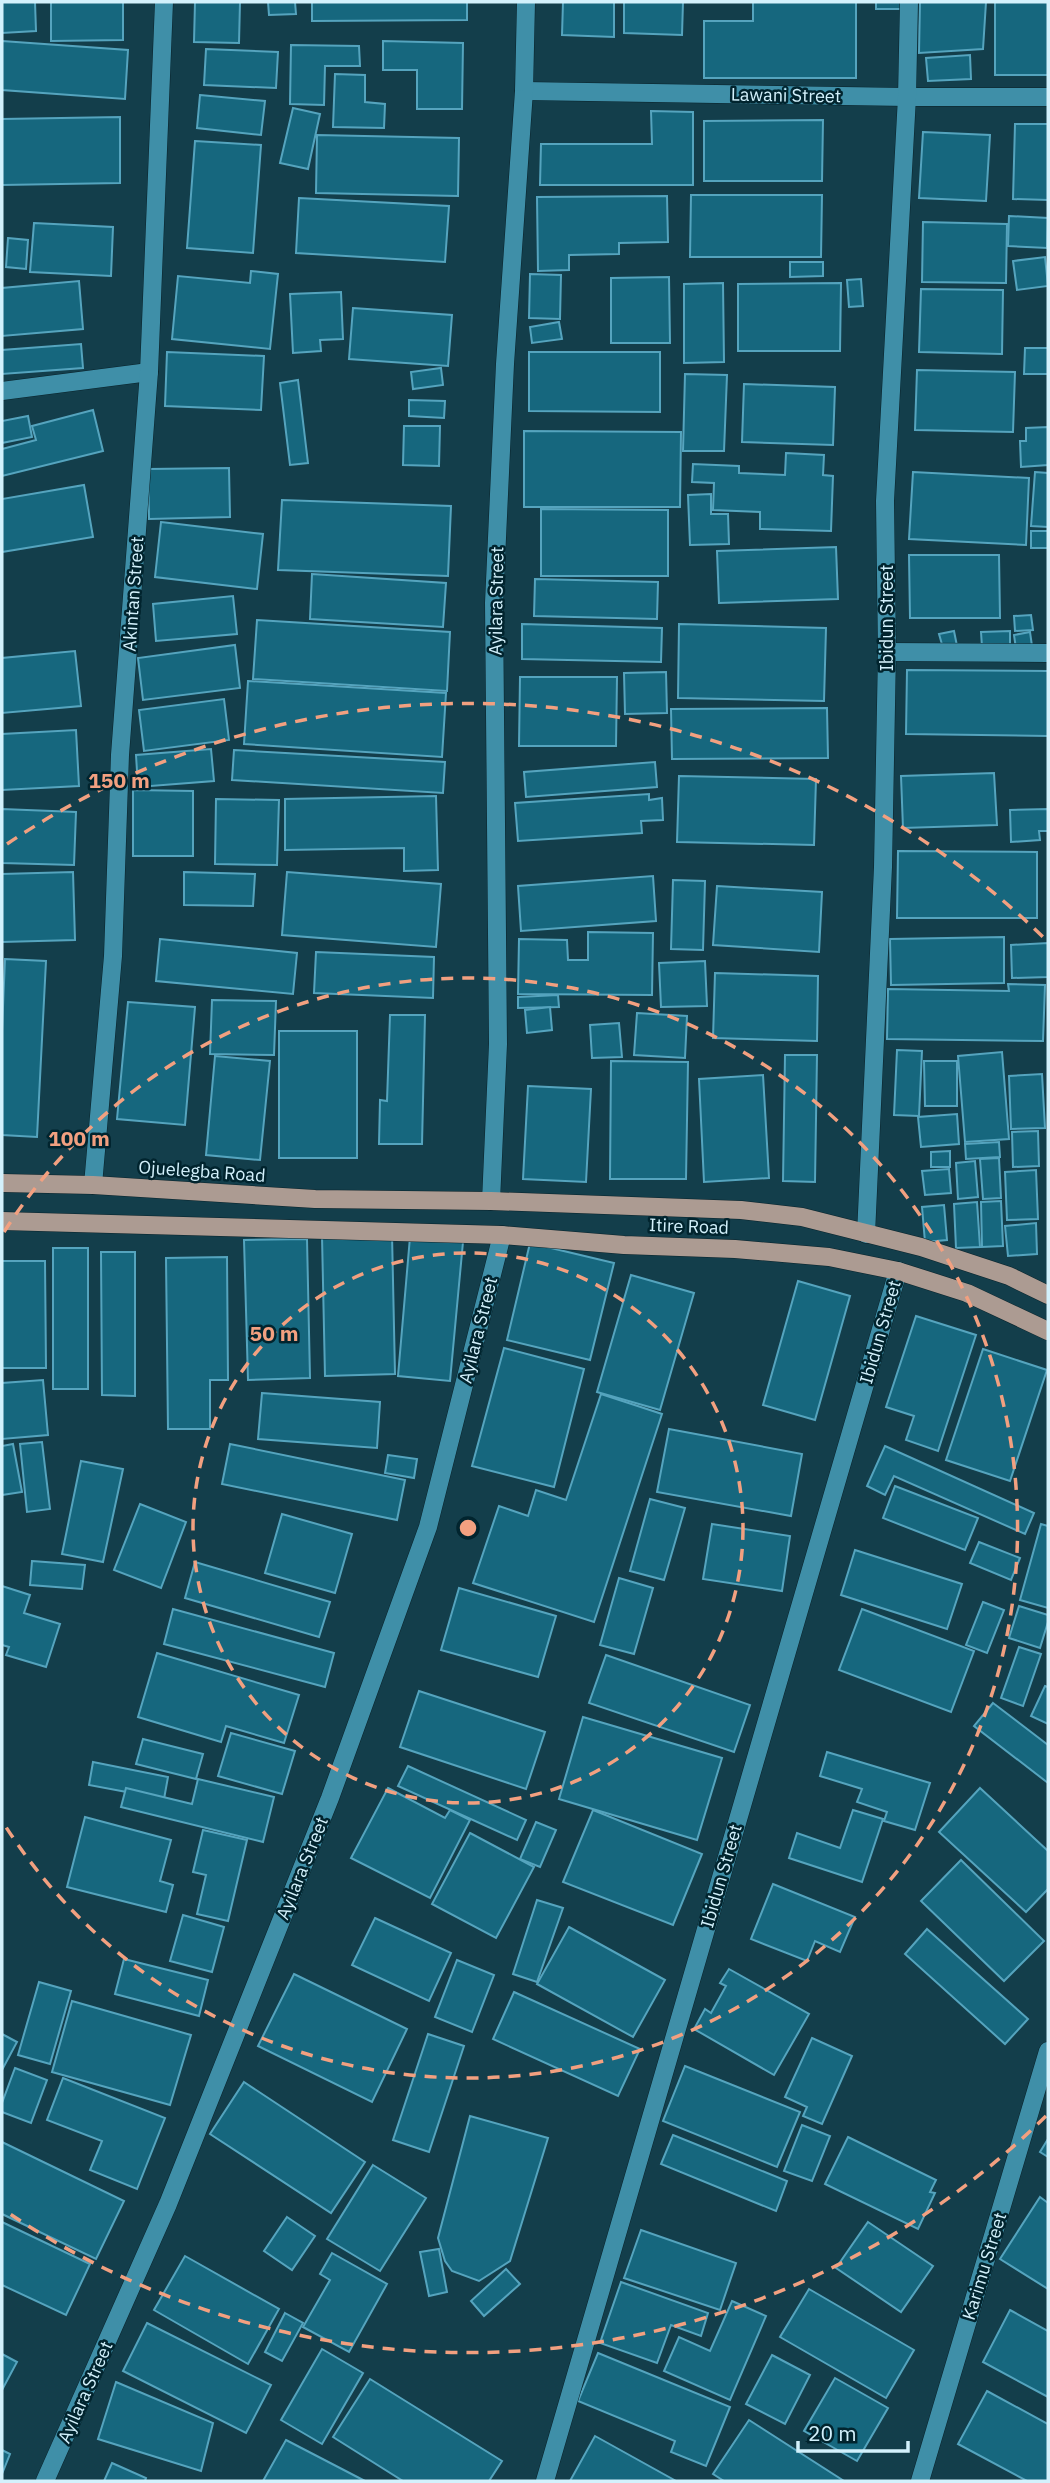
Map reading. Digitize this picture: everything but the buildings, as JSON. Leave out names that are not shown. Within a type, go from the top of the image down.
[{"type":"main road","name":"Ojuelegba Road","points":[[2,1183],[93,1185],[315,1199]]},
{"type":"main road","name":"Itire Road","points":[[315,1199],[491,1201],[741,1210],[802,1217],[921,1247],[996,1272],[1048,1295]]},
{"type":"main road","name":"Itire Road","points":[[2,1221],[502,1234],[624,1245],[735,1249],[829,1257],[898,1271],[967,1293],[1048,1331]]},
{"type":"street","name":"Akintan Street","points":[[93,1185],[113,956],[120,755],[149,372],[164,2]]},
{"type":"street","name":"Ayilara Street","points":[[491,1201],[498,1044],[494,603],[505,364],[524,91],[526,2]]},
{"type":"street","name":"Ibidun Street","points":[[866,1234],[883,867],[887,652],[885,500],[907,97],[909,2]]},
{"type":"street","name":"Lawani Street","points":[[524,91],[1048,97]]},
{"type":"street","points":[[2,391],[149,372]]},
{"type":"street","points":[[887,652],[1048,653]]},
{"type":"street","name":"Ayilara Street","points":[[45,2481],[167,2204],[330,1798],[428,1527],[502,1234]]},
{"type":"street","name":"Ibidun Street","points":[[545,2481],[898,1271]]},
{"type":"street","name":"Karimu Street","points":[[920,2481],[1048,2051]]}]
